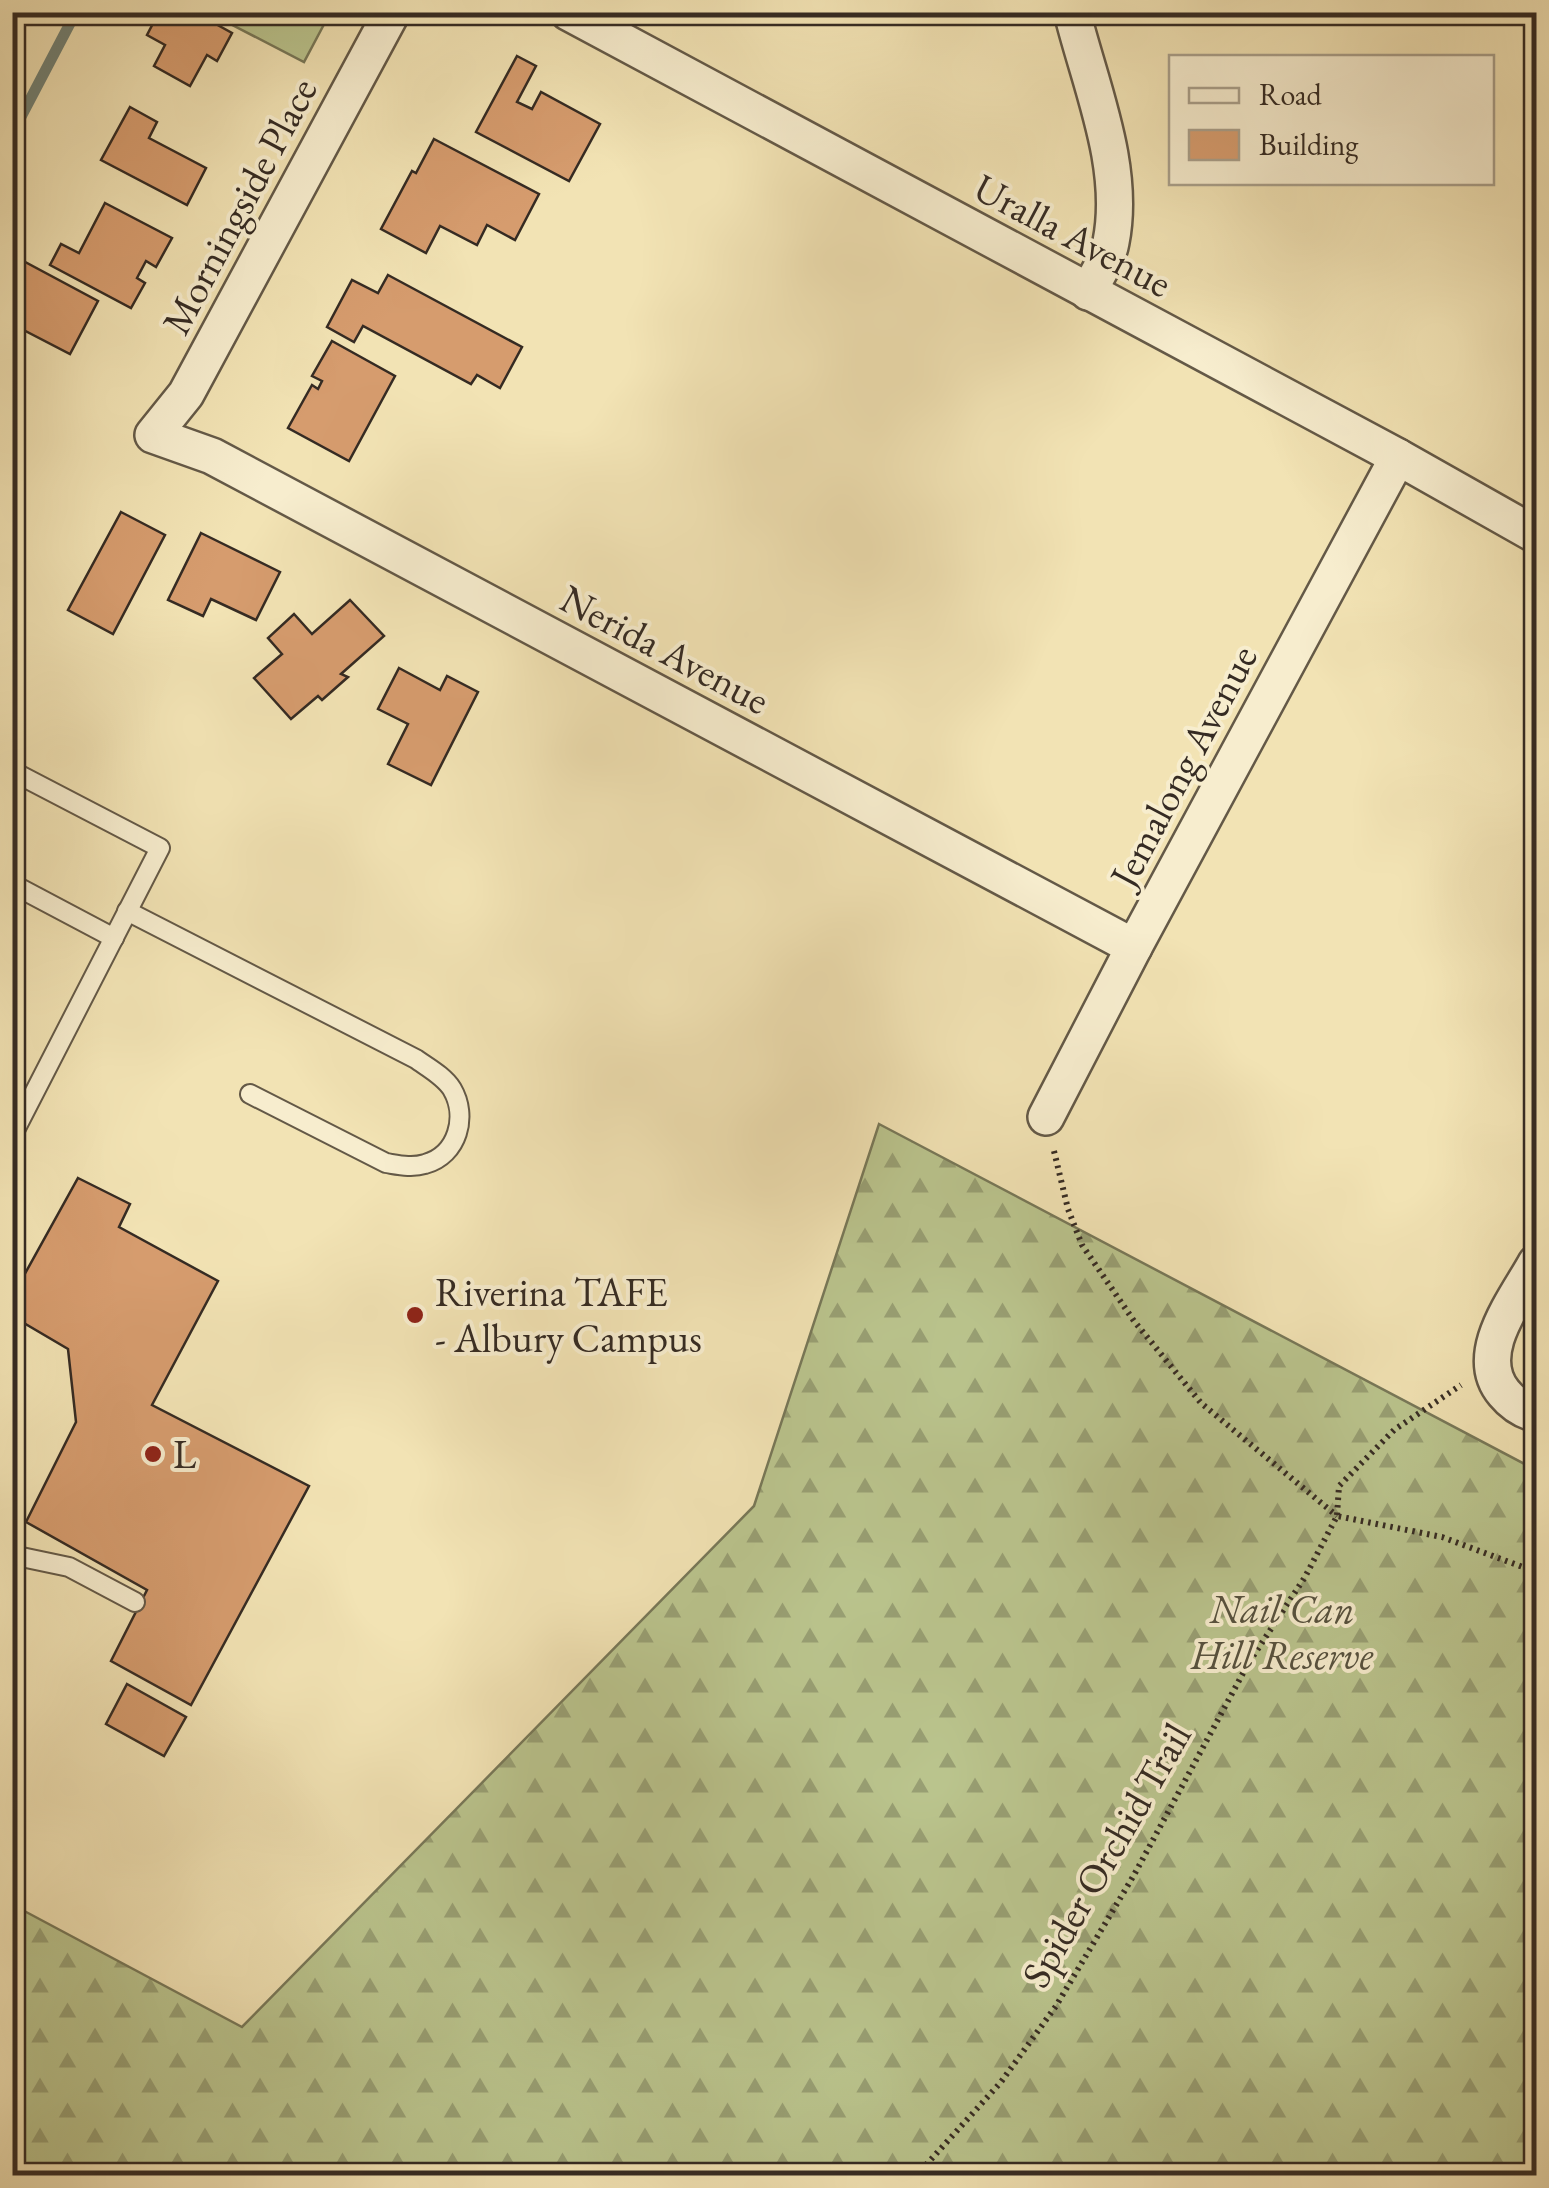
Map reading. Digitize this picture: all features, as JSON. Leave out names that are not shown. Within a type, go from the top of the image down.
[{"type":"street","name":"Morningside Place","points":[[153,434],[186,394],[392,12]]},
{"type":"street","name":"Uralla Avenue","points":[[568,12],[1398,457],[1536,535]]},
{"type":"street","points":[[1072,12],[1109,153],[1115,213],[1111,246],[1088,292]]},
{"type":"street","name":"Nerida Avenue","points":[[153,434],[212,456],[1134,947]]},
{"type":"street","name":"Jemalong Avenue","points":[[1046,1117],[1398,457]]},
{"type":"street","points":[[1536,1263],[1498,1331],[1491,1368],[1508,1398],[1521,1409],[1536,1414]]},
{"type":"lane","points":[[12,770],[160,848],[12,1136]]},
{"type":"lane","points":[[12,884],[114,938]]},
{"type":"lane","points":[[127,911],[416,1059],[450,1084],[461,1110],[456,1136],[444,1156],[406,1166],[386,1163],[250,1094]]},
{"type":"lane","points":[[12,1555],[69,1567],[135,1602]]},
{"type":"path","points":[[1046,1117],[1068,1209],[1082,1244],[1134,1322],[1201,1403],[1337,1516],[1442,1537],[1536,1572]]},
{"type":"path","name":"Spider Orchid Trail","points":[[916,2176],[1001,2082],[1056,2006],[1134,1875],[1248,1664],[1306,1577],[1337,1516],[1339,1486],[1394,1430],[1491,1368]]},
{"type":"green space","points":[[209,13],[330,13],[304,62]]},
{"type":"green space","name":"Nail Can Hill Reserve","points":[[879,1124],[1536,1470],[1536,2175],[13,2175],[13,1905],[242,2027],[754,1506]]},
{"type":"building","points":[[159,12],[194,12],[232,33],[217,61],[207,55],[190,86],[154,66],[165,45],[147,35]]},
{"type":"building","points":[[517,56],[536,66],[517,102],[532,109],[541,92],[600,124],[569,181],[476,132]]},
{"type":"building","points":[[130,107],[157,122],[149,138],[206,168],[187,205],[101,160]]},
{"type":"building","points":[[434,139],[539,194],[515,240],[487,225],[477,245],[440,226],[426,253],[381,229]]},
{"type":"building","points":[[105,203],[172,238],[156,267],[146,261],[137,278],[145,283],[131,308],[50,265],[61,244],[79,253]]},
{"type":"building","points":[[12,255],[98,301],[70,354],[12,324]]},
{"type":"building","points":[[388,275],[522,347],[500,388],[477,375],[471,384],[363,326],[354,342],[327,327],[352,280],[378,293]]},
{"type":"building","points":[[332,341],[395,376],[349,461],[288,428],[312,385],[318,389],[322,381],[312,376]]},
{"type":"building","points":[[121,512],[165,535],[113,634],[68,610]]},
{"type":"building","points":[[201,533],[280,572],[256,620],[211,599],[203,616],[168,600]]},
{"type":"building","points":[[350,600],[384,636],[341,674],[348,677],[322,700],[318,696],[291,719],[254,678],[282,654],[268,638],[294,614],[312,634]]},
{"type":"building","points":[[399,668],[440,690],[447,676],[478,692],[431,785],[388,764],[408,724],[378,709]]},
{"type":"building","name":"L","points":[[78,1178],[130,1204],[119,1227],[218,1281],[152,1405],[309,1486],[191,1705],[111,1661],[147,1590],[26,1522],[76,1422],[68,1349],[12,1316],[12,1297]]},
{"type":"building","points":[[127,1684],[186,1717],[164,1756],[106,1724]]},
{"type":"waterway","points":[[12,134],[76,12]]},
{"type":"place","name":"Riverina TAFE - Albury Campus","points":[[415,1315]]},
{"type":"place","name":"L","points":[[153,1454]]}]
